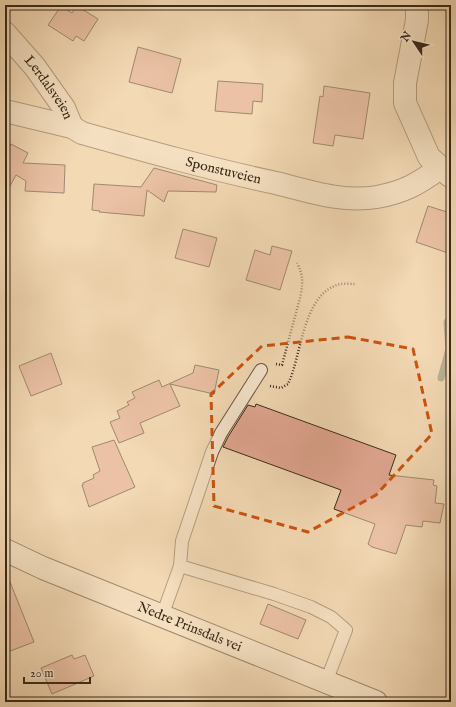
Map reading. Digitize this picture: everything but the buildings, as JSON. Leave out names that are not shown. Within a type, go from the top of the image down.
[{"type":"street","points":[[417,5],[417,20],[405,83],[405,103],[429,157],[445,172]]},
{"type":"street","name":"Lerdalsveien","points":[[5,33],[39,73],[64,108],[72,127]]},
{"type":"street","name":"Sponstuveien","points":[[5,111],[72,127],[82,133],[221,171],[346,198],[376,197],[406,189],[423,180],[445,172]]},
{"type":"street","name":"Nedre Prinsdals vei","points":[[5,550],[43,568],[376,702]]},
{"type":"lane","points":[[162,616],[180,566],[182,541],[214,447],[221,433],[262,371]]},
{"type":"lane","points":[[180,566],[274,594],[311,607],[331,617],[346,630],[326,682]]},
{"type":"path","points":[[297,263],[302,274],[303,284],[284,358],[282,365],[262,371],[263,385],[281,388],[288,384],[307,323],[312,310],[323,293],[338,284],[355,284]]},
{"type":"highlighted area","points":[[348,337],[413,349],[432,434],[376,495],[308,532],[214,506],[211,394],[262,346]]},
{"type":"waterway","points":[[441,378],[449,349],[447,322],[451,318]]}]
